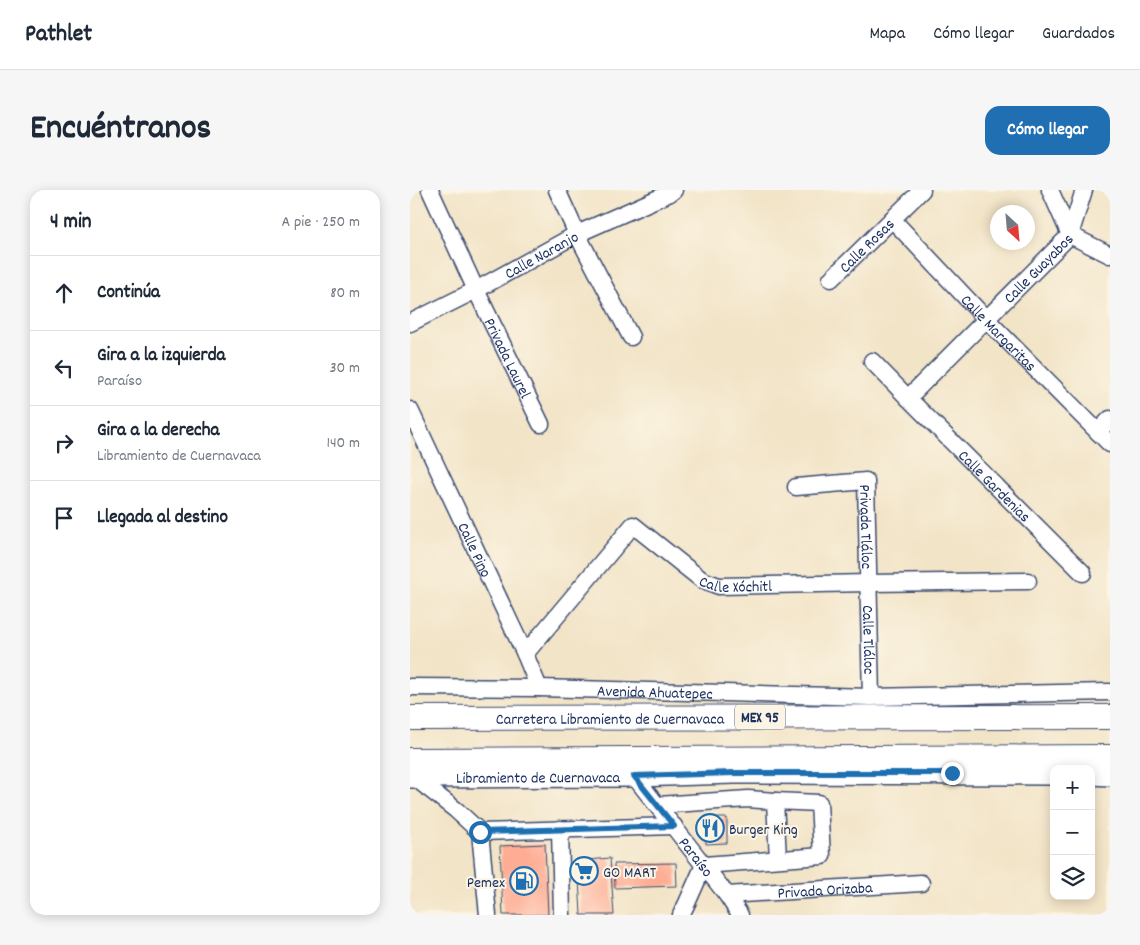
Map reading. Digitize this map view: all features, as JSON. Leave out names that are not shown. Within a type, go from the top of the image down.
[{"type":"highway","name":"Carretera Libramiento de Cuernavaca","points":[[410,718],[1110,717]]},
{"type":"highway","points":[[411,771],[1110,757]]},
{"type":"main road","name":"Libramiento de Cuernavaca","points":[[411,771],[634,776],[734,773],[1050,774]]},
{"type":"main road","points":[[1095,774],[1110,775]]},
{"type":"street","name":"Privada Laurel","points":[[430,190],[541,424]]},
{"type":"street","points":[[557,190],[577,234],[631,337]]},
{"type":"street","name":"Calle Naranjo","points":[[410,323],[476,290],[577,234],[674,190]]},
{"type":"street","name":"Calle Rosas","points":[[831,279],[922,190]]},
{"type":"street","points":[[1050,190],[1070,235],[1110,255]]},
{"type":"street","name":"Calle Guayabos","points":[[908,398],[1070,235],[1084,190]]},
{"type":"street","name":"Calle Margaritas","points":[[892,219],[986,320],[1110,444]]},
{"type":"street","name":"Calle Gardenias","points":[[872,361],[1083,573]]},
{"type":"street","name":"Calle Pino","points":[[410,410],[525,654],[539,688]]},
{"type":"street","points":[[1098,432],[1110,419]]},
{"type":"street","name":"Privada Tláloc","points":[[796,487],[866,481],[869,583]]},
{"type":"street","name":"Calle Xóchitl","points":[[525,654],[633,524],[702,580],[720,586],[1028,581]]},
{"type":"street","name":"Calle Tláloc","points":[[869,583],[871,697]]},
{"type":"street","name":"Avenida Ahuatepec","points":[[410,687],[539,688],[871,697],[1110,692]]},
{"type":"street","points":[[411,771],[480,832],[488,915]]},
{"type":"street","name":"Paraíso","points":[[634,776],[704,865],[740,915]]},
{"type":"street","points":[[658,805],[748,799],[819,803],[822,856],[704,865],[688,903],[680,915]]},
{"type":"street","points":[[775,801],[778,860]]},
{"type":"street","points":[[480,832],[674,826]]},
{"type":"street","points":[[560,829],[562,915]]},
{"type":"street","name":"Privada Orizaba","points":[[727,896],[921,883]]},
{"type":"building","points":[[705,818],[727,818],[727,843],[706,844]]},
{"type":"building","name":"Pemex","points":[[545,844],[548,915],[503,915],[500,846]]},
{"type":"building","points":[[610,858],[614,915],[581,915],[578,861]]},
{"type":"building","points":[[676,863],[677,886],[615,888],[614,864]]},
{"type":"place","name":"Burger King","points":[[710,828]]},
{"type":"place","name":"GO MART","points":[[584,871]]},
{"type":"place","name":"Pemex","points":[[524,881]]},
{"type":"route","points":[[480,832],[674,826],[634,776],[734,773],[952,773]]}]
